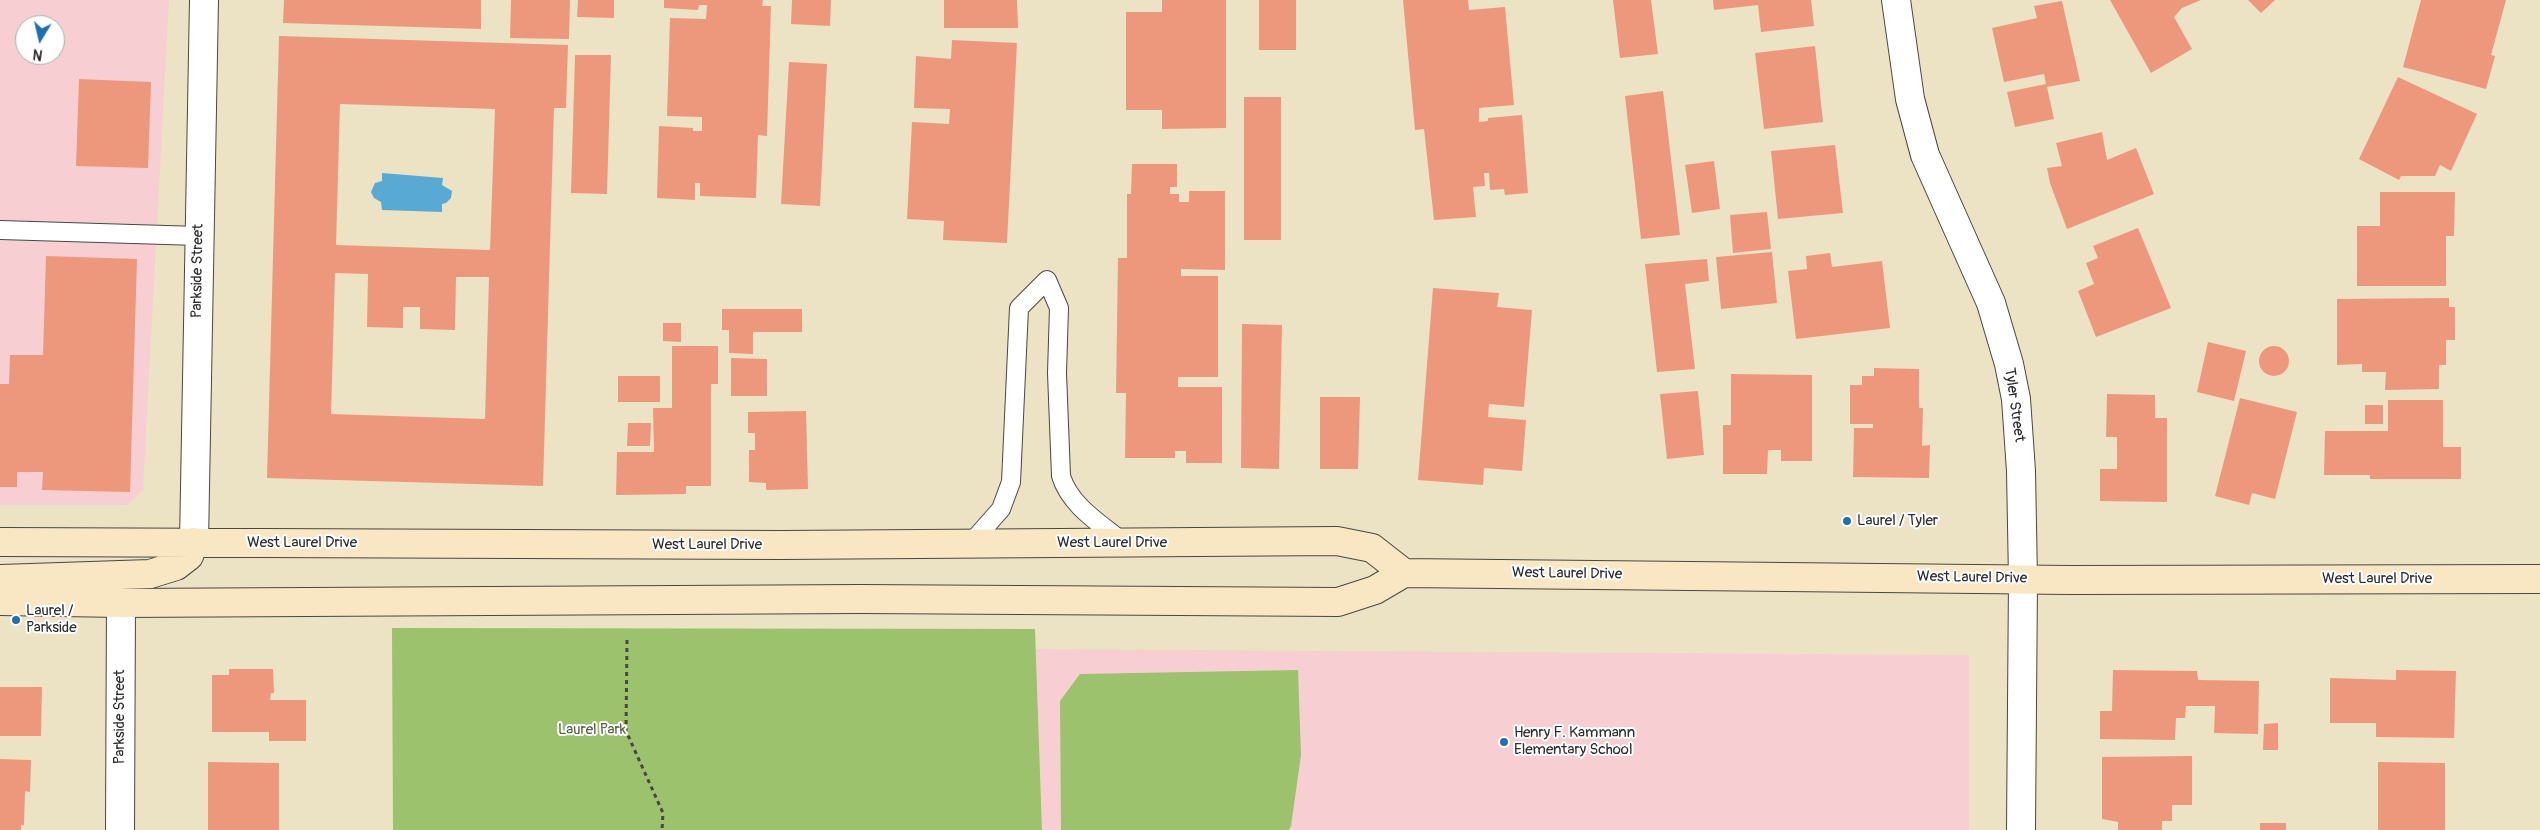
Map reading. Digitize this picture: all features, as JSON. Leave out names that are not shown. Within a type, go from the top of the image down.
[{"type":"main road","name":"West Laurel Drive","points":[[0,542],[781,545],[1337,541],[1372,548],[1404,573],[2023,579],[2540,579]]},
{"type":"main road","points":[[0,579],[150,574],[176,566],[189,556],[194,542]]},
{"type":"main road","points":[[0,600],[121,603],[850,599],[1338,602],[1375,590],[1404,573]]},
{"type":"street","name":"Parkside Street","points":[[194,542],[204,0]]},
{"type":"street","name":"Tyler Street","points":[[1896,0],[1910,99],[1925,155],[1991,303],[2008,364],[2019,430],[2023,579],[2021,830]]},
{"type":"street","name":"Parkside Street","points":[[120,830],[121,603]]},
{"type":"lane","points":[[0,230],[199,236]]},
{"type":"lane","points":[[972,543],[1001,509],[1011,482],[1019,308],[1047,280],[1059,308],[1057,373],[1064,486],[1077,504],[1124,543]]},
{"type":"path","points":[[627,640],[626,731],[663,813],[662,830]]},
{"type":"shaded area","points":[[0,0],[169,0],[143,490],[127,505],[0,505]]},
{"type":"shaded area","name":"Henry F. Kammann Elementary School","points":[[1036,649],[1969,655],[1969,830],[1042,830]]},
{"type":"green space","name":"Laurel Park","points":[[392,628],[1035,629],[1042,830],[393,830]]},
{"type":"green space","points":[[1298,670],[1301,755],[1289,830],[1061,830],[1060,701],[1080,674]]},
{"type":"water","points":[[382,173],[443,178],[442,185],[452,191],[451,198],[442,204],[442,212],[382,210],[381,202],[374,198],[371,192],[375,183],[382,181]]},
{"type":"building","points":[[284,0],[481,0],[481,29],[283,23]]},
{"type":"building","points":[[511,0],[570,0],[569,39],[510,38]]},
{"type":"building","points":[[578,0],[614,0],[614,18],[577,17]]},
{"type":"building","points":[[664,0],[763,0],[762,6],[771,6],[767,136],[758,135],[756,198],[700,196],[700,183],[695,183],[695,200],[657,198],[659,126],[693,128],[693,131],[702,131],[702,117],[667,116],[670,18],[706,19],[707,5],[699,5],[698,10],[664,8]]},
{"type":"building","points":[[792,0],[831,0],[830,26],[791,24]]},
{"type":"building","points":[[944,0],[1017,0],[1018,28],[944,28]]},
{"type":"building","points":[[1162,0],[1226,0],[1226,128],[1162,129],[1162,110],[1126,110],[1126,12],[1162,12]]},
{"type":"building","points":[[1259,0],[1296,0],[1296,50],[1259,50]]},
{"type":"building","points":[[1403,0],[1468,0],[1469,10],[1505,7],[1514,105],[1479,108],[1479,122],[1488,121],[1488,118],[1522,115],[1528,193],[1505,195],[1504,189],[1490,190],[1489,173],[1484,173],[1485,186],[1473,187],[1476,217],[1434,220],[1424,129],[1415,130]]},
{"type":"building","points":[[1613,0],[1651,0],[1658,54],[1620,58]]},
{"type":"building","points":[[1713,0],[1811,0],[1814,26],[1761,32],[1758,5],[1714,10]]},
{"type":"building","points":[[2110,0],[2201,0],[2182,8],[2174,17],[2192,49],[2151,73]]},
{"type":"building","points":[[2248,0],[2275,0],[2261,13]]},
{"type":"building","points":[[2421,0],[2506,0],[2491,55],[2495,56],[2486,89],[2403,67]]},
{"type":"building","points":[[2062,1],[2080,81],[2047,87],[2054,119],[2015,127],[2007,92],[2046,84],[2044,74],[2004,82],[1992,28],[2037,18],[2034,6]]},
{"type":"building","points":[[279,36],[568,45],[566,108],[554,108],[543,486],[267,478]],"holes":[[[340,104],[495,109],[490,250],[336,245]],[[335,273],[368,274],[367,327],[403,328],[403,307],[420,307],[420,329],[455,330],[456,277],[489,277],[485,419],[331,414]]]},
{"type":"building","points":[[952,40],[1017,43],[1007,243],[943,240],[944,221],[907,219],[912,122],[949,124],[950,109],[914,108],[916,56],[951,59]]},
{"type":"building","points":[[1815,46],[1823,122],[1764,129],[1755,53]]},
{"type":"building","points":[[575,55],[611,55],[607,194],[571,193]]},
{"type":"building","points":[[789,62],[827,64],[820,206],[781,204]]},
{"type":"building","points":[[2398,77],[2477,114],[2451,171],[2440,165],[2435,176],[2401,176],[2399,180],[2359,159]]},
{"type":"building","points":[[79,79],[151,82],[148,168],[76,166]]},
{"type":"building","points":[[1663,91],[1680,235],[1641,239],[1625,96]]},
{"type":"building","points":[[1244,97],[1281,97],[1281,240],[1244,240]]},
{"type":"building","points":[[2102,132],[2107,160],[2136,148],[2154,194],[2067,229],[2050,183],[2047,168],[2062,166],[2056,143]]},
{"type":"building","points":[[1835,145],[1843,213],[1778,219],[1771,151]]},
{"type":"building","points":[[1714,161],[1720,209],[1692,213],[1685,165]]},
{"type":"building","points":[[1132,164],[1177,164],[1177,187],[1170,187],[1170,194],[1179,194],[1179,202],[1189,202],[1189,191],[1225,191],[1225,270],[1181,269],[1181,276],[1218,276],[1218,377],[1178,377],[1178,387],[1222,387],[1222,463],[1186,463],[1186,451],[1175,451],[1175,458],[1125,458],[1126,393],[1116,393],[1118,258],[1127,258],[1127,194],[1131,194]]},
{"type":"building","points":[[2380,192],[2455,192],[2454,236],[2446,236],[2446,286],[2357,286],[2357,226],[2380,226]]},
{"type":"building","points":[[1767,212],[1771,249],[1733,253],[1730,215]]},
{"type":"building","points":[[2138,228],[2171,308],[2096,337],[2078,291],[2094,284],[2086,263],[2098,258],[2093,246]]},
{"type":"building","points":[[1772,252],[1777,303],[1721,309],[1716,257]]},
{"type":"building","points":[[1830,253],[1832,267],[1882,261],[1890,328],[1796,339],[1788,271],[1807,269],[1806,256]]},
{"type":"building","points":[[46,256],[137,259],[130,492],[42,490],[43,472],[17,472],[17,487],[0,487],[0,384],[9,384],[10,355],[43,355]]},
{"type":"building","points":[[1707,259],[1709,281],[1685,284],[1695,369],[1657,372],[1645,264]]},
{"type":"building","points":[[1433,288],[1499,293],[1497,307],[1532,310],[1524,407],[1489,404],[1488,417],[1526,420],[1522,471],[1484,468],[1483,485],[1418,480]]},
{"type":"building","points":[[2449,298],[2449,307],[2455,307],[2455,340],[2446,340],[2446,365],[2439,365],[2439,389],[2385,390],[2386,372],[2362,372],[2362,364],[2337,365],[2337,299]]},
{"type":"building","points":[[722,309],[802,309],[802,332],[753,332],[753,354],[729,353],[729,330],[722,330]]},
{"type":"building","points":[[663,323],[681,323],[681,342],[663,341]]},
{"type":"building","points":[[1242,324],[1282,325],[1279,469],[1241,468]]},
{"type":"building","points":[[2208,342],[2246,351],[2234,401],[2197,392]]},
{"type":"building","points":[[672,346],[718,346],[718,384],[711,384],[711,486],[686,486],[686,494],[616,495],[617,452],[654,452],[653,408],[672,408]]},
{"type":"building","points":[[2274,346],[2284,351],[2289,361],[2284,371],[2274,376],[2264,371],[2259,361],[2264,351]]},
{"type":"building","points":[[731,358],[767,359],[767,396],[731,396]]},
{"type":"building","points":[[1874,368],[1919,369],[1919,408],[1923,408],[1922,446],[1930,445],[1929,478],[1853,477],[1854,428],[1873,428],[1873,424],[1850,424],[1850,385],[1862,385],[1862,376],[1874,376]]},
{"type":"building","points":[[1731,374],[1812,375],[1812,461],[1781,461],[1781,450],[1768,450],[1767,474],[1723,474],[1723,425],[1731,425]]},
{"type":"building","points":[[618,376],[660,376],[660,402],[618,402]]},
{"type":"building","points":[[1698,391],[1704,455],[1667,459],[1660,394]]},
{"type":"building","points":[[2107,394],[2155,395],[2155,418],[2167,418],[2167,502],[2100,501],[2100,469],[2117,469],[2117,437],[2106,437]]},
{"type":"building","points":[[1320,397],[1360,397],[1358,469],[1320,469]]},
{"type":"building","points":[[2240,398],[2297,412],[2275,499],[2252,493],[2249,505],[2215,496]]},
{"type":"building","points":[[2388,400],[2443,400],[2443,447],[2461,447],[2461,479],[2370,479],[2370,475],[2324,475],[2325,431],[2388,431]]},
{"type":"building","points":[[2365,405],[2383,405],[2383,424],[2365,424]]},
{"type":"building","points":[[806,411],[808,489],[766,490],[766,483],[749,482],[749,450],[755,450],[755,433],[748,433],[748,412]]},
{"type":"building","points":[[628,423],[651,423],[650,446],[627,446]]},
{"type":"building","points":[[229,669],[273,669],[274,693],[271,693],[270,700],[306,700],[306,741],[269,741],[269,732],[212,732],[212,675],[229,675]]},
{"type":"building","points":[[2113,670],[2197,671],[2198,680],[2259,681],[2258,734],[2214,733],[2215,706],[2186,706],[2185,718],[2176,718],[2175,740],[2100,739],[2100,711],[2112,711]]},
{"type":"building","points":[[2396,670],[2456,671],[2454,738],[2376,737],[2376,723],[2330,723],[2330,678],[2396,680]]},
{"type":"building","points":[[0,687],[42,687],[41,736],[0,736]]},
{"type":"building","points":[[2278,723],[2278,750],[2263,750],[2264,724]]},
{"type":"building","points":[[2192,756],[2192,805],[2172,805],[2172,821],[2162,821],[2162,830],[2118,830],[2118,822],[2102,819],[2102,757]]},
{"type":"building","points":[[0,759],[31,760],[30,792],[25,791],[24,825],[21,825],[21,830],[0,830]]},
{"type":"building","points":[[208,762],[279,763],[279,830],[208,830]]},
{"type":"building","points":[[2378,762],[2445,763],[2445,830],[2378,830]]},
{"type":"building","points":[[2260,823],[2286,823],[2286,830],[2260,830]]},
{"type":"place","name":"Laurel / Tyler","points":[[1847,521]]},
{"type":"place","name":"Laurel / Parkside","points":[[16,620]]},
{"type":"place","name":"Henry F. Kammann Elementary School","points":[[1504,742]]}]
